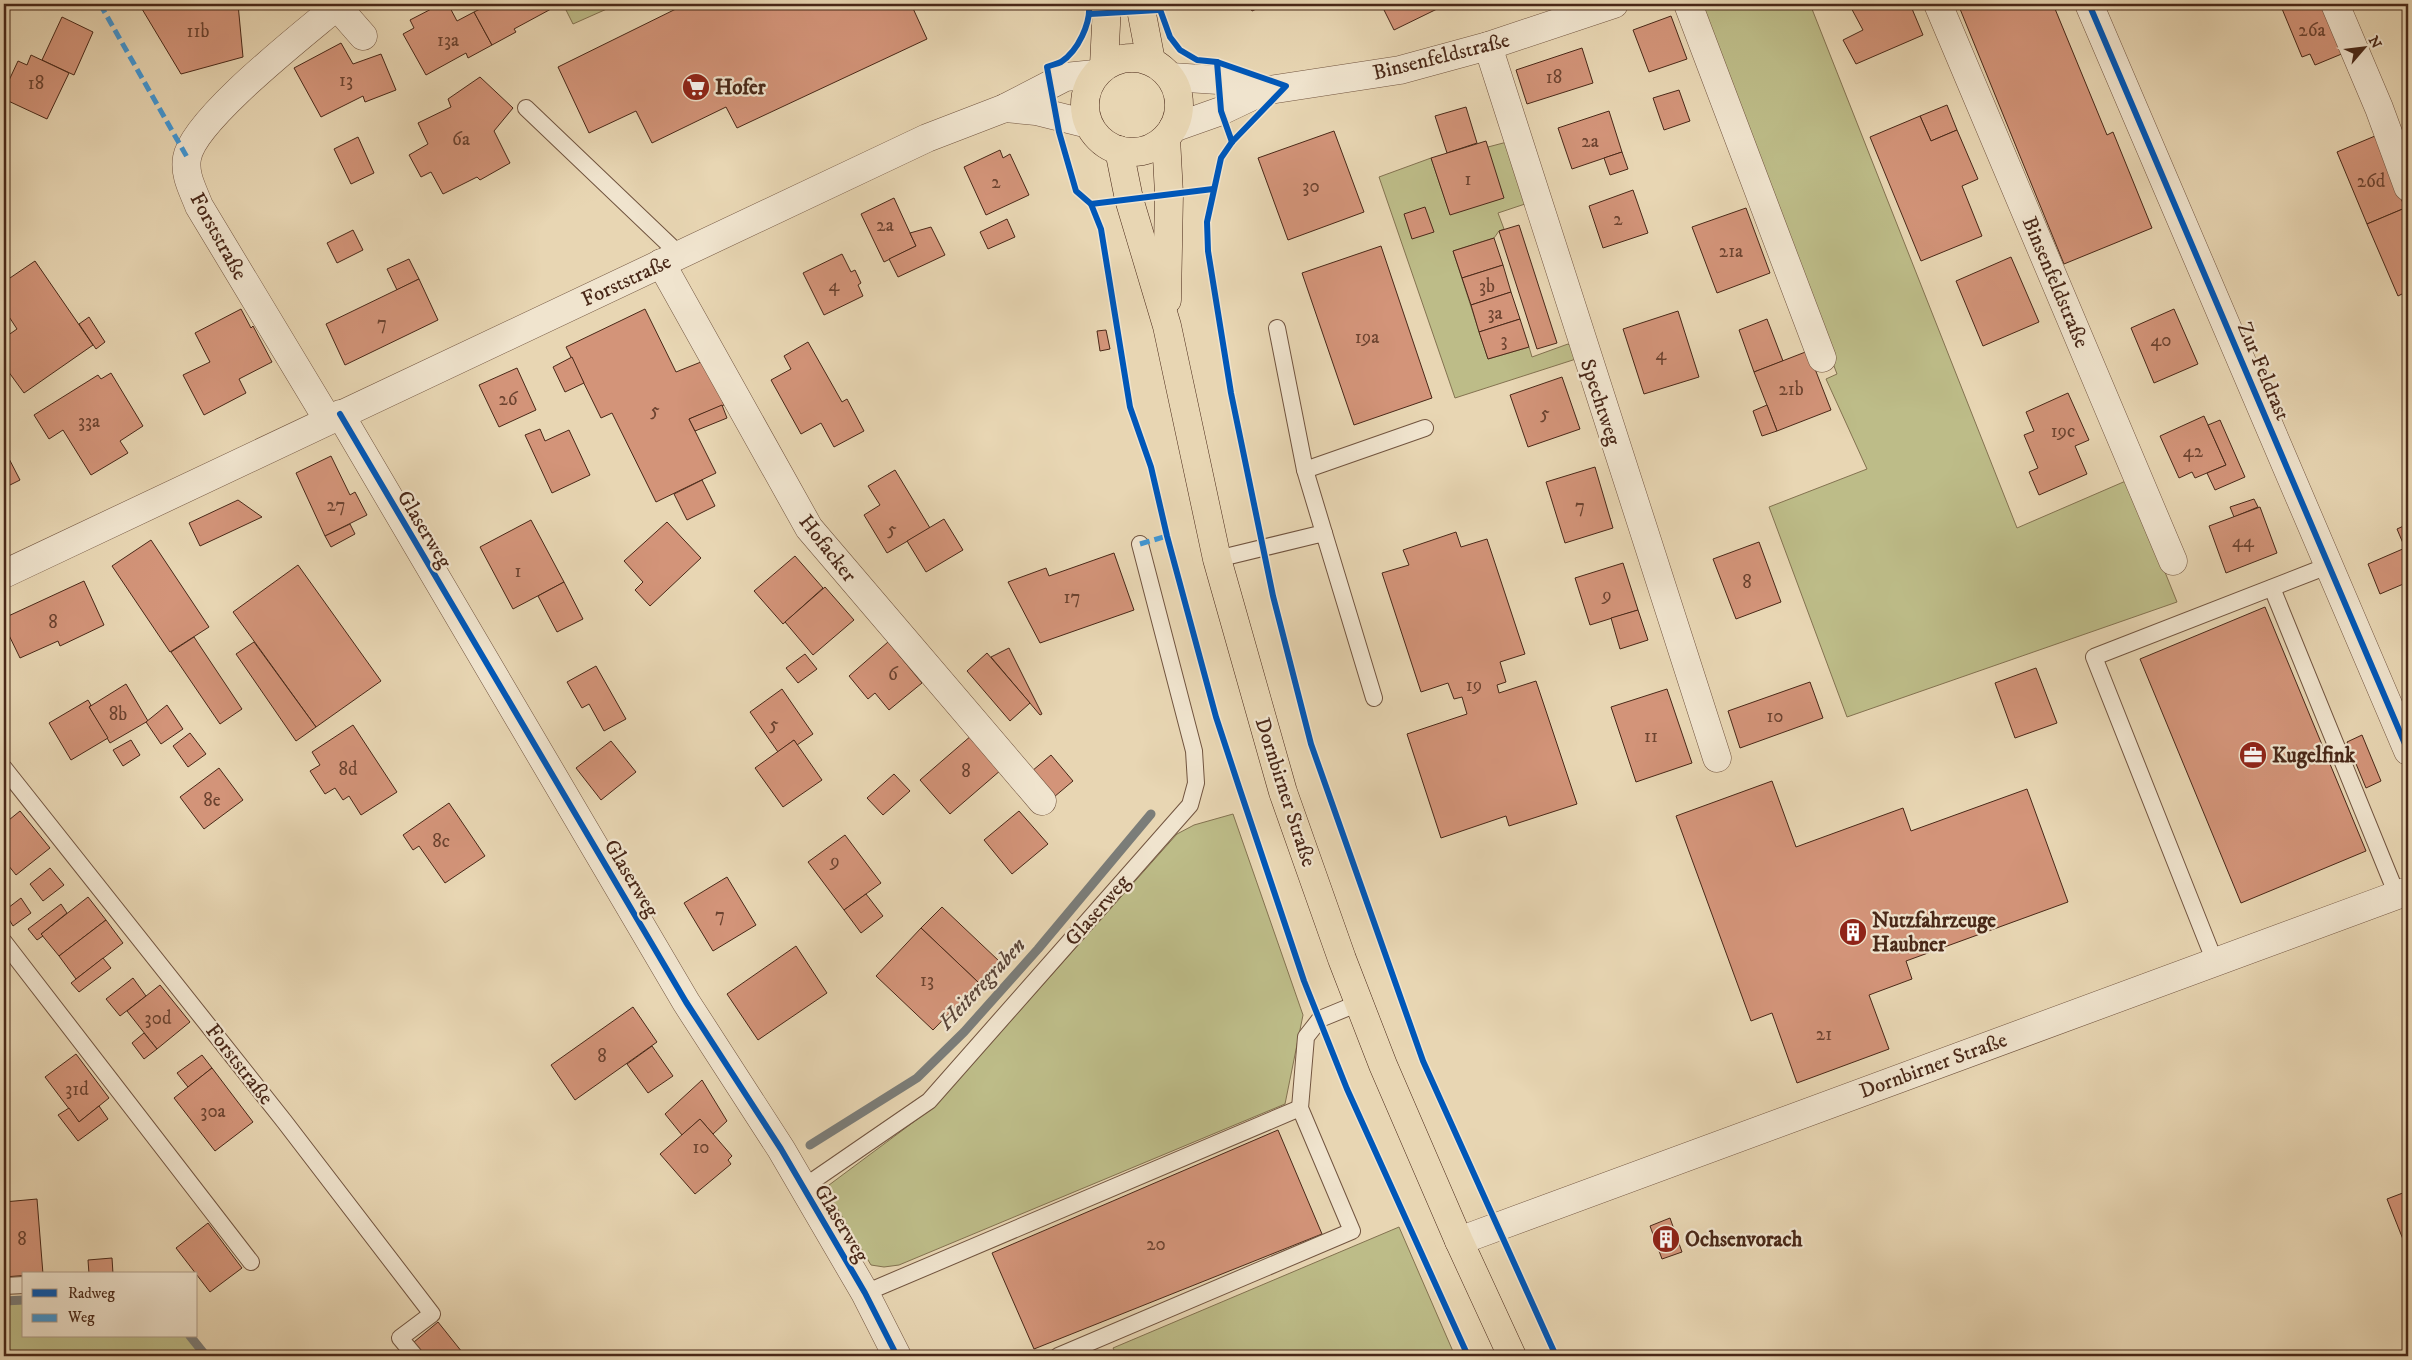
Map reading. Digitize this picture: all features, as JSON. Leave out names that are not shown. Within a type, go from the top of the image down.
[{"type":"main road","points":[[1100,70],[1107,4]]},
{"type":"main road","name":"Dornbirner Straße","points":[[1140,4],[1161,69],[1178,94],[1179,111],[1170,133],[1167,326]]},
{"type":"main road","points":[[1161,69],[1135,57],[1119,59],[1100,70],[1089,85],[1085,97],[1084,111],[1088,124],[1103,143],[1119,150],[1136,152],[1153,148],[1170,133]]},
{"type":"main road","name":"Dornbirner Straße","points":[[1119,150],[1129,199],[1167,326],[1217,558],[1283,792],[1383,1065],[1459,1241],[1512,1356]]},
{"type":"street","name":"Forststraße","points":[[334,417],[199,206],[186,174],[187,157],[195,138],[212,116],[337,4]]},
{"type":"street","points":[[337,4],[363,36]]},
{"type":"street","name":"Binsenfeldstraße","points":[[1170,133],[1263,91],[1400,70],[1488,46],[1614,4]]},
{"type":"street","points":[[1688,4],[1822,358]]},
{"type":"street","name":"Binsenfeldstraße","points":[[1938,4],[2173,561]]},
{"type":"street","name":"Zur Feldrast","points":[[2089,4],[2408,751]]},
{"type":"street","points":[[2335,4],[2379,108],[2408,187]]},
{"type":"street","name":"Spechtweg","points":[[1488,46],[1717,758]]},
{"type":"street","name":"Binsenfeldstraße","points":[[1161,69],[1263,91]]},
{"type":"street","name":"Forststraße","points":[[4,574],[927,138],[1005,108],[1065,77],[1100,70]]},
{"type":"street","name":"Forststraße","points":[[1005,108],[1036,111],[1088,124]]},
{"type":"street","name":"Hofacker","points":[[670,258],[809,528],[1042,801]]},
{"type":"street","name":"Glaserweg","points":[[334,417],[686,1002],[781,1149],[803,1190],[865,1293],[897,1356]]},
{"type":"street","name":"Dornbirner Straße","points":[[1459,1241],[2403,892]]},
{"type":"lane","name":"Forststraße","points":[[526,108],[670,258]]},
{"type":"lane","points":[[1277,328],[1305,470],[1374,698]]},
{"type":"lane","points":[[1305,470],[1425,428]]},
{"type":"lane","points":[[1217,558],[1324,533]]},
{"type":"lane","name":"Glaserweg","points":[[803,1190],[814,1180],[929,1101],[1190,805],[1196,783],[1194,751],[1140,544]]},
{"type":"lane","points":[[2215,962],[2094,657],[2330,565]]},
{"type":"lane","points":[[2272,588],[2403,892]]},
{"type":"lane","name":"Forststraße","points":[[4,768],[272,1106],[432,1314],[400,1338],[415,1356]]},
{"type":"lane","points":[[4,942],[251,1262]]},
{"type":"lane","points":[[1058,1356],[1352,1231],[1300,1108],[1306,1037],[1320,1019],[1359,1003]]},
{"type":"lane","points":[[865,1293],[1300,1108]]},
{"type":"lane","points":[[4,1286],[22,1285]]},
{"type":"shaded area","points":[[563,4],[618,4],[573,24]]},
{"type":"shaded area","points":[[1698,4],[1810,4],[2017,528],[2128,480],[2177,602],[1847,717],[1769,507],[1867,469],[1826,379],[1837,374]]},
{"type":"shaded area","points":[[1507,142],[1528,203],[1498,213],[1504,229],[1499,231],[1494,238],[1453,251],[1488,359],[1529,347],[1532,357],[1568,344],[1573,348],[1576,359],[1455,398],[1379,177],[1431,158],[1450,214],[1488,147]]},
{"type":"shaded area","points":[[1233,814],[1303,1015],[1285,1104],[899,1265],[884,1267],[871,1265],[825,1188],[935,1106],[1177,834],[1194,825]]},
{"type":"shaded area","points":[[1399,1227],[1455,1356],[1117,1356],[1113,1348]]},
{"type":"shaded area","points":[[22,1300],[22,1338],[192,1338],[206,1356],[4,1356],[4,1301]]},
{"type":"building","points":[[139,4],[238,4],[243,57],[181,74]]},
{"type":"building","points":[[441,4],[448,4],[457,21],[474,12],[492,45],[468,58],[466,53],[426,75],[403,34],[414,28],[410,20]]},
{"type":"building","points":[[490,4],[548,4],[551,9],[514,29],[516,32],[492,45],[474,12]]},
{"type":"building","name":"Hofer","points":[[686,4],[911,4],[927,39],[737,128],[726,107],[652,143],[636,111],[589,133],[558,67]]},
{"type":"building","points":[[1248,4],[1267,4],[1252,11]]},
{"type":"building","points":[[1381,4],[1434,4],[1437,9],[1394,30]]},
{"type":"building","points":[[1849,4],[1900,4],[1902,8],[1910,4],[1923,35],[1856,64],[1843,40],[1863,30]]},
{"type":"building","points":[[1958,4],[2053,4],[2107,135],[2113,132],[2152,228],[2064,264]]},
{"type":"building","points":[[2280,4],[2324,4],[2344,53],[2315,65],[2310,54],[2302,57]]},
{"type":"building","points":[[1671,16],[1687,59],[1649,72],[1633,30]]},
{"type":"building","points":[[62,17],[93,32],[74,75],[42,60]]},
{"type":"building","points":[[341,43],[353,64],[381,54],[396,90],[365,102],[363,96],[321,117],[294,68]]},
{"type":"building","points":[[1582,48],[1593,83],[1527,104],[1516,70]]},
{"type":"building","points":[[31,55],[69,73],[47,119],[4,99],[4,91],[18,61],[27,65]]},
{"type":"building","points":[[480,77],[513,108],[494,131],[510,163],[480,180],[477,177],[443,194],[431,172],[421,177],[409,155],[428,144],[418,123],[451,107],[448,99]]},
{"type":"building","points":[[1679,90],[1690,121],[1664,130],[1653,98]]},
{"type":"building","points":[[1947,105],[1957,130],[1931,141],[1920,116]]},
{"type":"building","points":[[1466,107],[1477,143],[1447,153],[1435,116]]},
{"type":"building","points":[[1609,111],[1622,152],[1572,169],[1558,128]]},
{"type":"building","points":[[1920,116],[1931,141],[1957,130],[1978,179],[1962,186],[1982,236],[1921,261],[1870,137]]},
{"type":"building","points":[[1334,131],[1364,212],[1288,240],[1258,158]]},
{"type":"building","points":[[2375,136],[2405,208],[2367,224],[2337,152]]},
{"type":"building","points":[[358,137],[374,173],[351,184],[334,149]]},
{"type":"building","points":[[1486,141],[1504,198],[1450,215],[1431,158]]},
{"type":"building","points":[[1000,150],[1003,158],[1010,154],[1029,195],[986,215],[964,167]]},
{"type":"building","points":[[1622,152],[1628,169],[1610,175],[1604,158]]},
{"type":"building","points":[[1633,190],[1648,233],[1603,248],[1589,206]]},
{"type":"building","points":[[894,198],[916,246],[884,262],[861,214]]},
{"type":"building","points":[[1425,207],[1434,232],[1412,239],[1404,214]]},
{"type":"building","points":[[1746,208],[1770,273],[1717,293],[1692,227]]},
{"type":"building","points":[[2405,208],[2408,216],[2408,291],[2398,296],[2367,224]]},
{"type":"building","points":[[1007,219],[1015,237],[988,249],[980,232]]},
{"type":"building","points":[[1519,225],[1557,343],[1537,349],[1499,231]]},
{"type":"building","points":[[931,227],[945,255],[898,277],[889,259],[916,246],[910,233]]},
{"type":"building","points":[[353,230],[363,250],[337,263],[327,243]]},
{"type":"building","points":[[1494,238],[1503,265],[1462,278],[1453,251]]},
{"type":"building","points":[[1381,246],[1432,398],[1354,425],[1302,273]]},
{"type":"building","points":[[842,254],[851,272],[855,270],[861,283],[858,285],[863,296],[824,315],[803,273]]},
{"type":"building","points":[[2011,257],[2039,322],[1983,346],[1956,281]]},
{"type":"building","points":[[409,259],[419,279],[397,290],[387,269]]},
{"type":"building","points":[[35,261],[93,345],[24,393],[8,371],[4,374],[4,338],[17,329],[4,309],[4,282]]},
{"type":"building","points":[[1503,265],[1511,292],[1471,305],[1462,278]]},
{"type":"building","points":[[419,279],[438,320],[345,365],[326,324]]},
{"type":"building","points":[[1511,292],[1520,319],[1479,332],[1471,305]]},
{"type":"building","points":[[241,309],[251,328],[253,326],[272,362],[239,379],[246,393],[204,415],[183,375],[210,362],[195,333]]},
{"type":"building","points":[[645,309],[676,372],[706,360],[724,405],[689,419],[716,473],[656,502],[612,413],[601,418],[566,347]]},
{"type":"building","points":[[2174,309],[2198,364],[2154,383],[2131,328]]},
{"type":"building","points":[[1678,311],[1699,377],[1644,394],[1623,329]]},
{"type":"building","points":[[89,317],[105,342],[96,349],[79,324]]},
{"type":"building","points":[[1520,319],[1529,347],[1488,359],[1479,332]]},
{"type":"building","points":[[1767,319],[1783,361],[1754,372],[1739,330]]},
{"type":"building","points":[[1106,330],[1110,349],[1100,351],[1097,331]]},
{"type":"building","points":[[808,342],[842,402],[847,399],[864,431],[834,447],[821,423],[801,434],[771,380],[791,369],[784,356]]},
{"type":"building","points":[[1808,351],[1831,410],[1777,431],[1754,372]]},
{"type":"building","points":[[572,357],[584,383],[565,392],[553,367]]},
{"type":"building","points":[[517,368],[536,410],[499,427],[479,385]]},
{"type":"building","points":[[111,373],[143,426],[120,441],[128,453],[91,475],[63,430],[49,439],[34,415],[98,375],[101,379]]},
{"type":"building","points":[[1562,377],[1580,429],[1528,447],[1510,395]]},
{"type":"building","points":[[2068,393],[2089,440],[2075,446],[2087,474],[2039,495],[2029,472],[2038,468],[2024,435],[2034,431],[2026,412]]},
{"type":"building","points":[[722,405],[727,418],[695,431],[689,419]]},
{"type":"building","points":[[1767,405],[1777,431],[1762,436],[1753,411]]},
{"type":"building","points":[[2204,416],[2226,465],[2195,478],[2192,472],[2179,478],[2160,436]]},
{"type":"building","points":[[2220,420],[2245,477],[2215,490],[2207,473],[2226,465],[2208,425]]},
{"type":"building","points":[[540,429],[545,441],[569,430],[590,475],[552,493],[525,435]]},
{"type":"building","points":[[4,449],[20,480],[4,488]]},
{"type":"building","points":[[331,456],[350,495],[355,492],[367,515],[325,536],[296,473]]},
{"type":"building","points":[[1595,467],[1613,528],[1565,543],[1546,482]]},
{"type":"building","points":[[895,470],[930,528],[887,553],[864,515],[880,505],[868,486]]},
{"type":"building","points":[[702,480],[715,506],[687,520],[674,494]]},
{"type":"building","points":[[2254,499],[2258,507],[2234,517],[2230,507]]},
{"type":"building","points":[[238,500],[262,517],[200,546],[189,523]]},
{"type":"building","points":[[2260,507],[2277,553],[2226,573],[2209,526]]},
{"type":"building","points":[[944,519],[963,550],[926,572],[907,541]]},
{"type":"building","points":[[531,520],[564,582],[513,609],[480,547]]},
{"type":"building","points":[[667,522],[701,558],[650,606],[635,590],[643,582],[624,561]]},
{"type":"building","points":[[350,524],[355,534],[331,547],[325,536]]},
{"type":"building","points":[[2408,524],[2408,582],[2380,594],[2368,564],[2405,548],[2397,529]]},
{"type":"building","points":[[1456,532],[1461,547],[1487,539],[1525,654],[1500,662],[1506,682],[1497,685],[1499,693],[1536,681],[1577,804],[1509,826],[1506,816],[1441,838],[1407,734],[1467,714],[1462,697],[1454,699],[1448,683],[1421,692],[1382,573],[1409,565],[1403,550]]},
{"type":"building","points":[[151,540],[209,627],[170,652],[112,566]]},
{"type":"building","points":[[1759,542],[1781,602],[1736,619],[1713,559]]},
{"type":"building","points":[[1114,553],[1134,610],[1040,643],[1008,582],[1046,568],[1049,576]]},
{"type":"building","points":[[795,556],[823,588],[783,624],[754,591]]},
{"type":"building","points":[[1623,563],[1638,610],[1590,625],[1575,578]]},
{"type":"building","points":[[298,565],[381,681],[316,727],[233,612]]},
{"type":"building","points":[[84,581],[104,625],[60,646],[58,641],[20,658],[4,625],[4,618]]},
{"type":"building","points":[[564,582],[583,619],[557,632],[538,596]]},
{"type":"building","points":[[825,587],[854,620],[813,655],[785,622]]},
{"type":"building","name":"Kugelfink","points":[[2265,607],[2366,851],[2241,903],[2140,659]]},
{"type":"building","points":[[1638,610],[1648,640],[1620,649],[1611,618]]},
{"type":"building","points":[[194,637],[242,709],[220,724],[171,652]]},
{"type":"building","points":[[254,642],[316,727],[296,741],[236,654]]},
{"type":"building","points":[[888,642],[922,683],[889,710],[875,693],[868,699],[849,676]]},
{"type":"building","points":[[1009,648],[1042,714],[1040,715],[991,657]]},
{"type":"building","points":[[987,653],[1030,703],[1010,721],[967,671]]},
{"type":"building","points":[[805,654],[817,669],[798,683],[786,668]]},
{"type":"building","points":[[596,666],[626,719],[604,731],[589,704],[582,708],[567,682]]},
{"type":"building","points":[[2036,668],[2057,723],[2015,738],[1995,683]]},
{"type":"building","points":[[1810,682],[1823,718],[1740,748],[1728,711]]},
{"type":"building","points":[[126,684],[148,721],[110,743],[89,707]]},
{"type":"building","points":[[782,689],[813,734],[797,745],[794,740],[778,752],[750,712]]},
{"type":"building","points":[[1667,689],[1692,763],[1636,782],[1611,707]]},
{"type":"building","points":[[88,700],[91,705],[89,707],[108,738],[71,760],[49,723]]},
{"type":"building","points":[[167,705],[183,729],[161,744],[146,722]]},
{"type":"building","points":[[353,725],[397,792],[361,815],[349,796],[343,800],[335,788],[325,794],[310,771],[320,765],[312,752]]},
{"type":"building","points":[[190,733],[206,754],[188,767],[173,746]]},
{"type":"building","points":[[972,735],[1001,770],[950,814],[920,780]]},
{"type":"building","points":[[2362,735],[2381,781],[2366,788],[2347,742]]},
{"type":"building","points":[[131,740],[140,755],[123,766],[113,750]]},
{"type":"building","points":[[794,740],[822,780],[783,807],[755,768]]},
{"type":"building","points":[[611,741],[636,772],[601,800],[576,768]]},
{"type":"building","points":[[1051,755],[1073,781],[1054,797],[1032,771]]},
{"type":"building","points":[[219,768],[243,800],[204,829],[180,797]]},
{"type":"building","points":[[894,774],[910,791],[883,815],[867,798]]},
{"type":"building","name":"Nutzfahrzeuge Haubner","points":[[1772,781],[1796,847],[1903,808],[1911,831],[2027,789],[2068,902],[1906,961],[1912,979],[1869,995],[1889,1049],[1797,1083],[1772,1013],[1751,1021],[1676,816]]},
{"type":"building","points":[[449,803],[485,856],[445,883],[419,846],[413,850],[403,835]]},
{"type":"building","points":[[20,811],[50,848],[16,875],[4,860],[4,824]]},
{"type":"building","points":[[1019,811],[1048,844],[1012,874],[984,840]]},
{"type":"building","points":[[845,835],[881,883],[844,910],[808,862]]},
{"type":"building","points":[[50,868],[64,885],[43,901],[30,884]]},
{"type":"building","points":[[727,877],[756,925],[713,951],[684,903]]},
{"type":"building","points":[[866,894],[883,916],[861,933],[844,910]]},
{"type":"building","points":[[88,897],[106,920],[59,956],[41,934]]},
{"type":"building","points":[[21,898],[31,913],[13,926],[4,911]]},
{"type":"building","points":[[61,904],[67,913],[41,934],[43,936],[37,940],[28,929]]},
{"type":"building","points":[[942,907],[999,961],[979,983],[921,928]]},
{"type":"building","points":[[106,920],[123,943],[76,979],[59,956]]},
{"type":"building","points":[[921,928],[979,983],[933,1030],[876,976]]},
{"type":"building","points":[[796,946],[827,993],[758,1040],[727,994]]},
{"type":"building","points":[[103,958],[111,968],[79,992],[71,983]]},
{"type":"building","points":[[133,978],[146,996],[120,1016],[106,999]]},
{"type":"building","points":[[160,985],[190,1022],[157,1049],[127,1011]]},
{"type":"building","points":[[633,1007],[657,1042],[575,1100],[551,1065]]},
{"type":"building","points":[[144,1033],[157,1049],[144,1059],[132,1043]]},
{"type":"building","points":[[652,1046],[673,1076],[648,1093],[627,1064]]},
{"type":"building","points":[[76,1054],[109,1098],[79,1122],[45,1077]]},
{"type":"building","points":[[202,1055],[212,1068],[188,1087],[177,1073]]},
{"type":"building","points":[[212,1068],[253,1122],[215,1151],[174,1098]]},
{"type":"building","points":[[702,1080],[727,1121],[713,1134],[700,1119],[682,1135],[665,1114]]},
{"type":"building","points":[[99,1106],[108,1119],[78,1141],[58,1115],[69,1108],[79,1122]]},
{"type":"building","points":[[700,1119],[732,1156],[728,1160],[731,1164],[695,1194],[660,1154]]},
{"type":"building","points":[[1278,1130],[1322,1234],[1034,1349],[992,1253]]},
{"type":"building","points":[[2408,1191],[2408,1252],[2387,1199]]},
{"type":"building","points":[[37,1199],[43,1272],[22,1272],[22,1276],[4,1277],[4,1202]]},
{"type":"building","name":"Ochsenvorach","points":[[1670,1218],[1682,1252],[1662,1259],[1650,1226]]},
{"type":"building","points":[[208,1223],[242,1268],[210,1292],[198,1276],[198,1272],[195,1272],[176,1248]]},
{"type":"building","points":[[112,1258],[113,1272],[89,1272],[88,1260]]},
{"type":"building","points":[[438,1322],[462,1352],[456,1356],[426,1356],[414,1342]]},
{"type":"waterway","name":"Heiteregraben","points":[[810,1145],[917,1078],[964,1032],[1038,949],[1151,814]]},
{"type":"waterway","points":[[4,1301],[22,1300]]},
{"type":"waterway","points":[[192,1338],[206,1356]]},
{"type":"marked path","points":[[100,4],[187,157]]},
{"type":"marked path","points":[[1140,544],[1167,536]]},
{"type":"cycle path","points":[[1089,4],[1086,28],[1078,44],[1061,62],[1047,67],[1059,132],[1076,191],[1091,204],[1101,229],[1130,407],[1151,467],[1167,536],[1216,717],[1304,981],[1347,1089],[1468,1356]]},
{"type":"cycle path","points":[[1158,4],[1170,37],[1180,50],[1197,60],[1217,62],[1286,86],[1232,142],[1221,158],[1207,222],[1208,251],[1231,393],[1273,596],[1311,744],[1423,1061],[1556,1356]]},
{"type":"cycle path","points":[[2089,4],[2408,751]]},
{"type":"cycle path","points":[[1090,14],[1158,10]]},
{"type":"cycle path","points":[[1217,62],[1221,111],[1232,142]]},
{"type":"cycle path","points":[[1091,204],[1213,189]]},
{"type":"cycle path","points":[[340,414],[686,1002],[781,1149],[865,1293],[897,1356]]},
{"type":"place","name":"Hofer","points":[[696,87]]},
{"type":"place","name":"Kugelfink","points":[[2253,755]]},
{"type":"place","name":"Nutzfahrzeuge Haubner","points":[[1853,932]]},
{"type":"place","name":"Ochsenvorach","points":[[1666,1239]]}]
